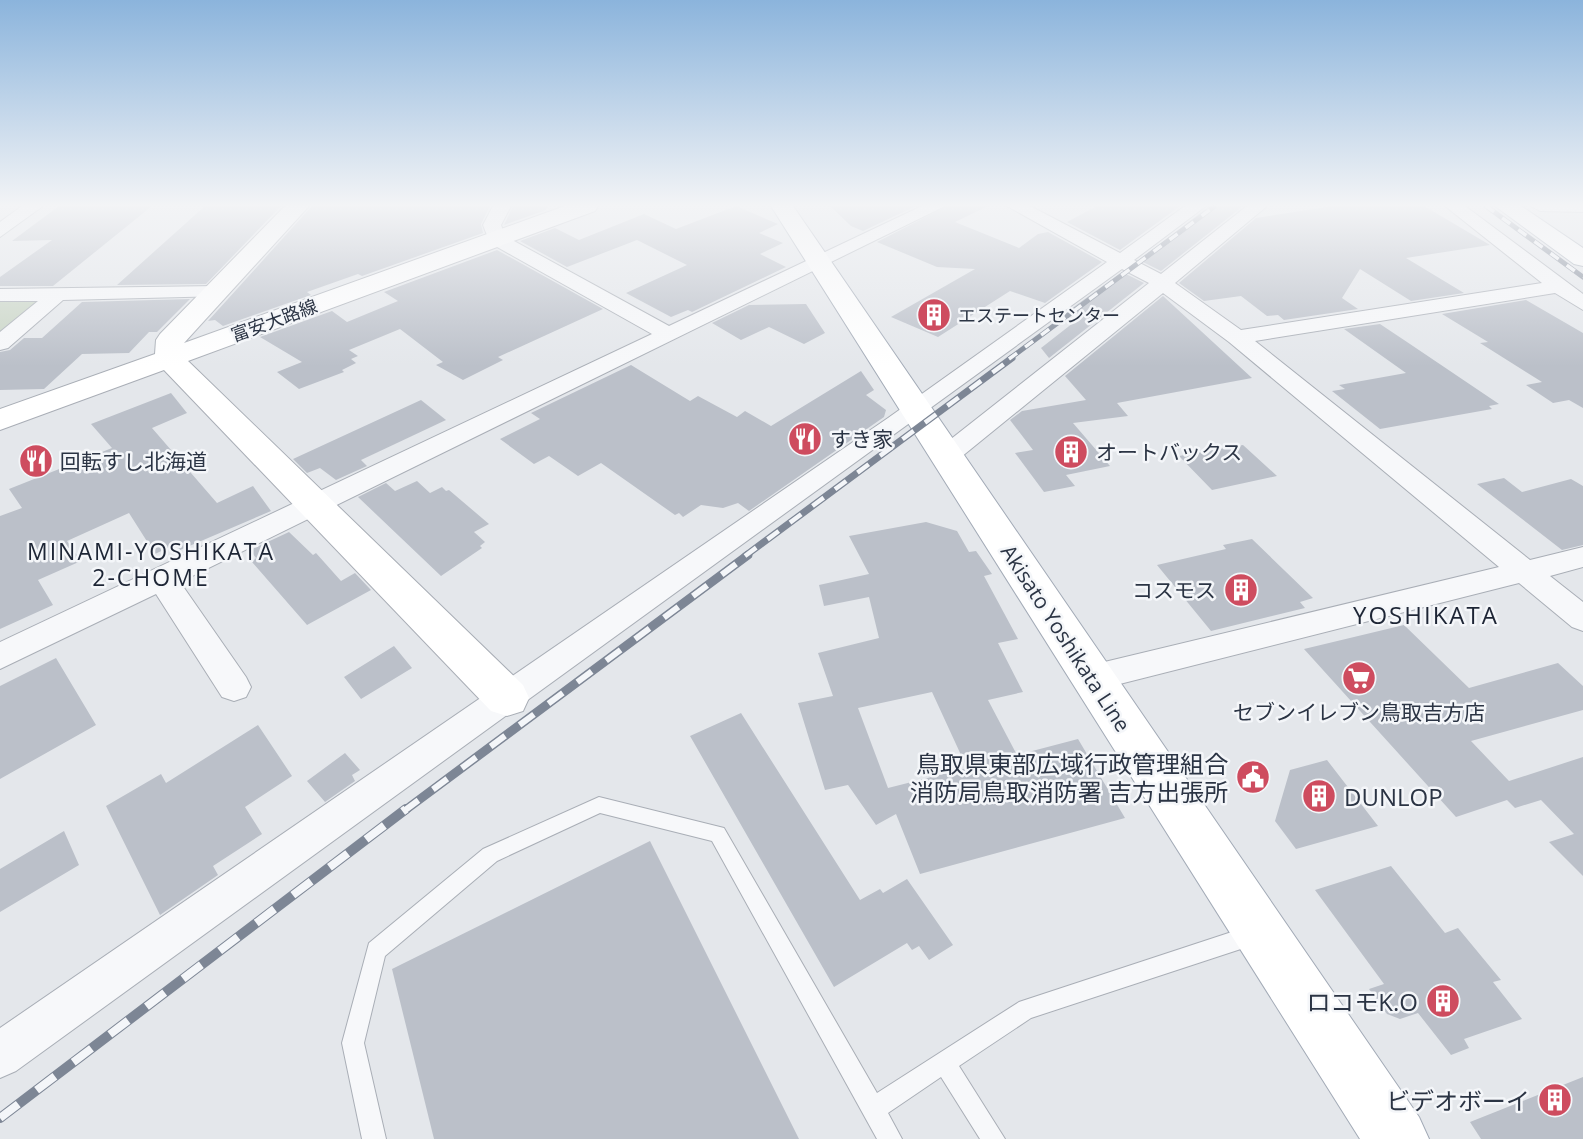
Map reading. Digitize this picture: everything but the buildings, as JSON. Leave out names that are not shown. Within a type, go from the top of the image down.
[{"type":"street","points":[[249,259],[170,340],[169,359],[507,698]]},
{"type":"street","name":"富安大路線","points":[[0,420],[442,259]]},
{"type":"street","points":[[533,259],[668,334]]},
{"type":"street","name":"Akisato Yoshikata Line","points":[[816,259],[1397,1139]]},
{"type":"street","points":[[0,656],[824,259]]},
{"type":"street","points":[[1116,259],[1161,282],[1237,337],[1583,619]]},
{"type":"street","points":[[0,1055],[916,410],[1122,259]]},
{"type":"street","points":[[946,456],[1190,259]]},
{"type":"street","points":[[1524,259],[1583,304]]},
{"type":"street","points":[[1237,337],[1559,286]]},
{"type":"street","points":[[0,295],[218,292]]},
{"type":"street","points":[[0,342],[57,295]]},
{"type":"street","points":[[1092,678],[1583,557]]},
{"type":"street","points":[[162,579],[234,687]]},
{"type":"lane","points":[[374,1139],[353,1042],[376,950],[490,855],[600,805],[718,834],[890,1139]]},
{"type":"lane","points":[[873,1109],[1026,1009],[1261,933]]},
{"type":"lane","points":[[944,1062],[993,1139]]},
{"type":"green space","points":[[0,300],[33,300],[37,305],[0,334]]},
{"type":"railway","points":[[1009,359],[1143,259]]},
{"type":"railway","points":[[1559,259],[1583,277]]},
{"type":"railway","points":[[745,556],[1012,358]]},
{"type":"railway","points":[[404,811],[748,555]]},
{"type":"railway","points":[[0,1118],[406,809]]},
{"type":"place","name":"エステートセンター","points":[[934,315]]},
{"type":"place","name":"すき家","points":[[805,439]]},
{"type":"place","name":"オートバックス","points":[[1071,452]]},
{"type":"place","name":"回転すし北海道","points":[[36,461]]},
{"type":"place","name":"コスモス","points":[[1241,590]]},
{"type":"place","name":"セブンイレブン鳥取吉方店","points":[[1359,678]]},
{"type":"place","name":"鳥取県東部広域行政管理組合 消防局鳥取消防署 吉方出張所","points":[[1253,777]]},
{"type":"place","name":"DUNLOP","points":[[1319,796]]},
{"type":"place","name":"ロコモK.O","points":[[1443,1001]]},
{"type":"place","name":"ビデオボーイ","points":[[1555,1100]]},
{"type":"district","name":"MINAMI-YOSHIKATA 2-CHOME","points":[[151,564]]},
{"type":"district","name":"YOSHIKATA","points":[[1426,614]]}]
